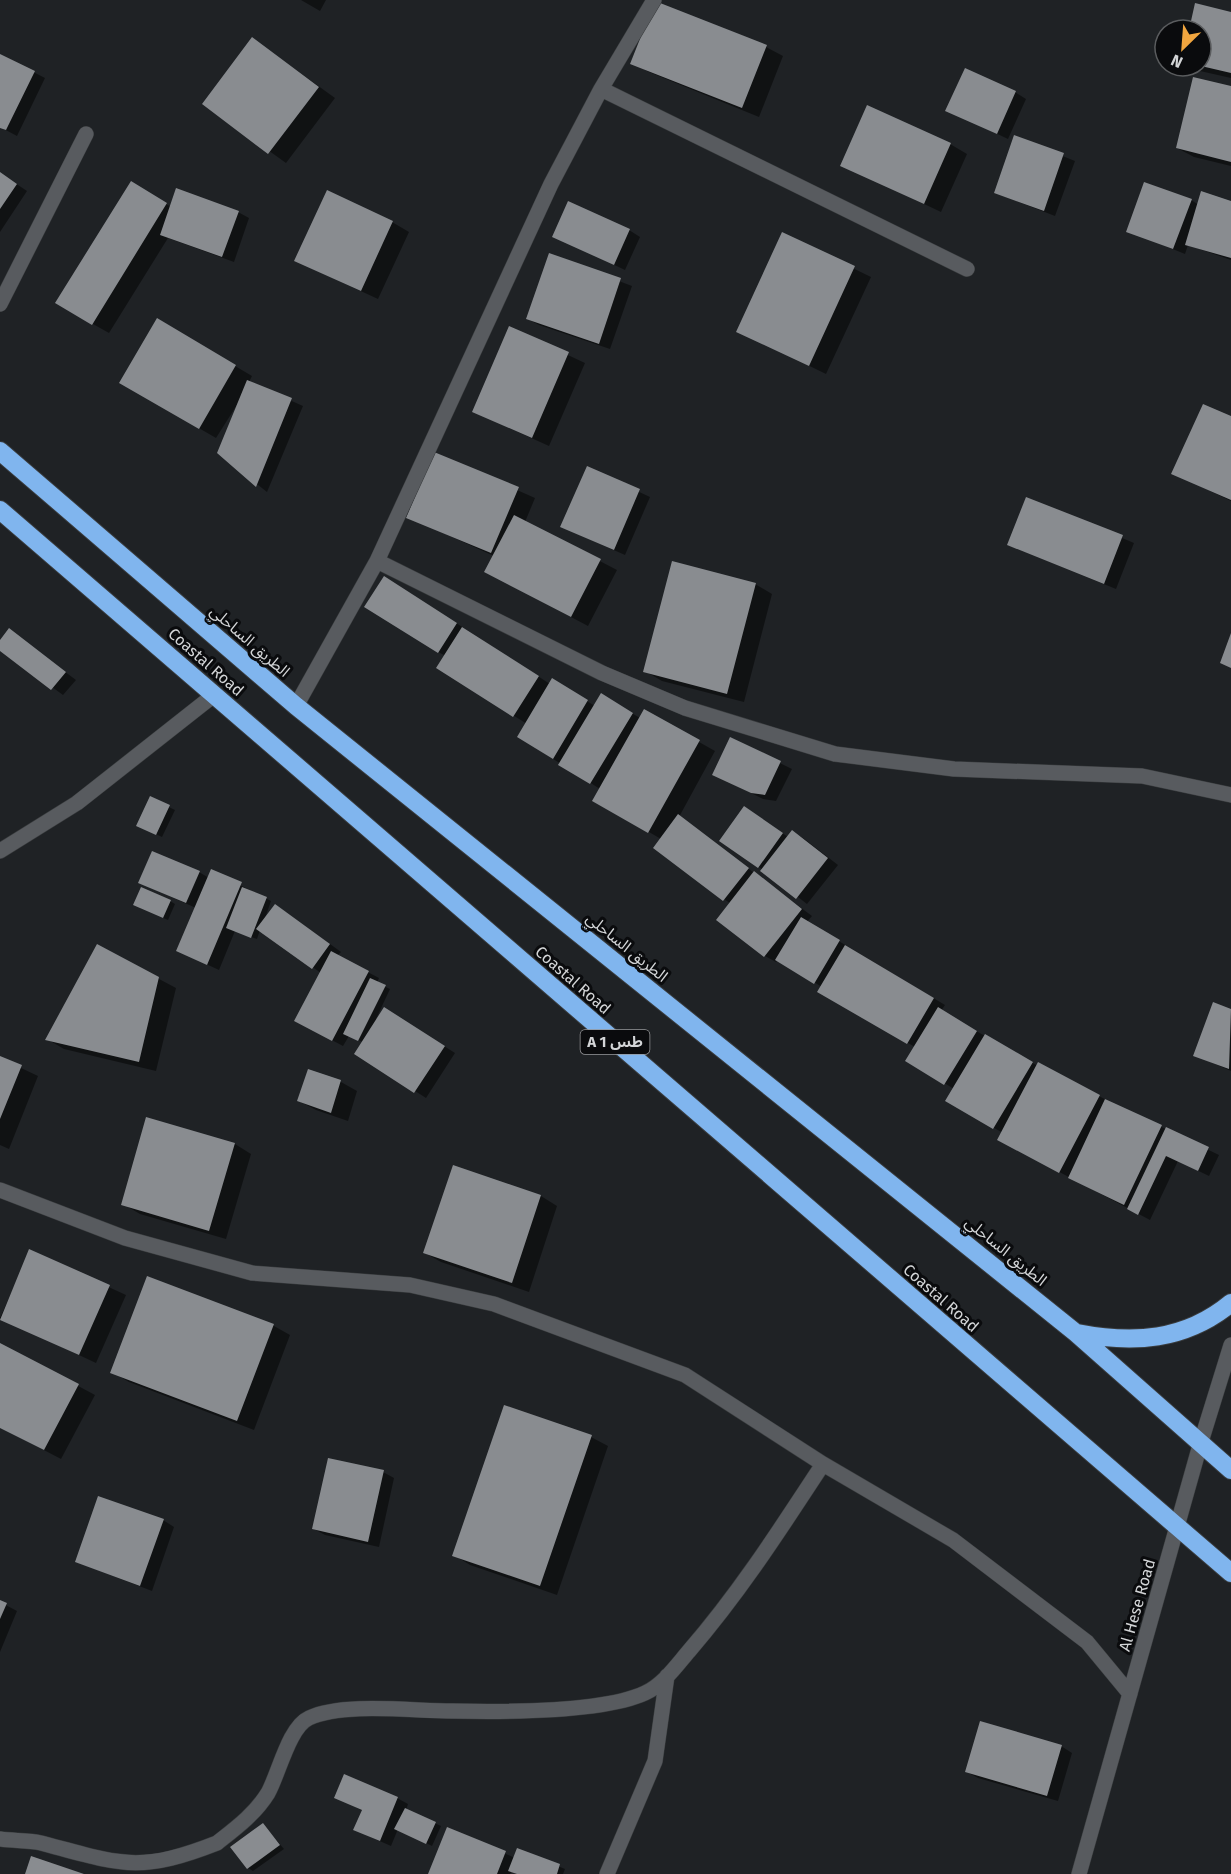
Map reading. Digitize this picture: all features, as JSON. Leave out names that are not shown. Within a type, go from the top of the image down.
[{"type":"highway","name":"الطريق الساحلي","points":[[0,451],[296,706],[1076,1333],[1231,1470]]},
{"type":"highway","name":"Coastal Road","points":[[0,510],[1231,1573]]},
{"type":"highway","points":[[1076,1333],[1112,1340],[1150,1339],[1186,1330],[1219,1313],[1231,1303]]},
{"type":"street","points":[[296,706],[377,561],[551,184],[601,89],[654,0]]},
{"type":"street","points":[[601,89],[968,269]]},
{"type":"street","points":[[0,304],[86,134]]},
{"type":"street","points":[[377,561],[603,673],[665,700],[835,754],[954,769],[1142,776],[1231,795]]},
{"type":"street","points":[[0,851],[77,803],[214,695]]},
{"type":"street","points":[[0,1190],[125,1238],[252,1273],[410,1284],[494,1304],[685,1375],[823,1464],[953,1540],[1051,1612],[1087,1642],[1130,1694]]},
{"type":"street","name":"Al Hese Road","points":[[1078,1874],[1200,1445],[1231,1345]]},
{"type":"street","points":[[0,1839],[40,1843],[121,1873],[162,1874],[194,1859],[243,1823],[267,1794],[294,1731],[308,1718],[340,1709],[478,1712],[605,1705],[646,1693],[668,1676],[745,1583],[823,1464]]},
{"type":"street","points":[[607,1874],[655,1761],[668,1676]]},
{"type":"building","points":[[655,1],[767,45],[742,108],[630,64]]},
{"type":"building","points":[[1195,3],[1231,12],[1231,73],[1213,69],[1213,18],[1192,18]]},
{"type":"building","points":[[252,37],[319,87],[268,154],[202,104]]},
{"type":"building","points":[[0,54],[35,71],[6,130],[0,128]]},
{"type":"building","points":[[965,68],[1016,91],[997,134],[945,111]]},
{"type":"building","points":[[1193,78],[1231,86],[1231,162],[1176,148]]},
{"type":"building","points":[[867,105],[951,143],[924,204],[840,166]]},
{"type":"building","points":[[1014,135],[1064,153],[1044,211],[994,193]]},
{"type":"building","points":[[0,172],[17,184],[0,209]]},
{"type":"building","points":[[131,181],[167,203],[92,325],[55,303]]},
{"type":"building","points":[[1144,182],[1192,199],[1173,249],[1126,232]]},
{"type":"building","points":[[176,188],[239,211],[222,257],[160,235]]},
{"type":"building","points":[[327,190],[393,221],[361,291],[294,261]]},
{"type":"building","points":[[1201,191],[1231,201],[1231,258],[1185,245]]},
{"type":"building","points":[[568,201],[630,229],[614,265],[552,237]]},
{"type":"building","points":[[782,232],[855,266],[809,366],[736,332]]},
{"type":"building","points":[[549,253],[621,278],[599,344],[526,319]]},
{"type":"building","points":[[157,318],[236,365],[199,429],[119,383]]},
{"type":"building","points":[[509,326],[569,352],[532,438],[472,412]]},
{"type":"building","points":[[247,380],[292,398],[256,487],[217,453]]},
{"type":"building","points":[[1203,404],[1231,416],[1231,500],[1171,474]]},
{"type":"building","points":[[434,452],[519,487],[491,553],[406,518]]},
{"type":"building","points":[[587,466],[640,489],[614,550],[560,527]]},
{"type":"building","points":[[1026,497],[1123,535],[1104,584],[1007,545]]},
{"type":"building","points":[[514,515],[601,559],[571,617],[484,572]]},
{"type":"building","points":[[672,561],[756,583],[727,694],[643,672]]},
{"type":"building","points":[[384,576],[457,623],[438,653],[364,607]]},
{"type":"building","points":[[462,627],[539,676],[513,717],[436,668]]},
{"type":"building","points":[[9,628],[66,672],[51,690],[0,651],[0,640]]},
{"type":"building","points":[[1231,633],[1231,668],[1220,663]]},
{"type":"building","points":[[552,678],[588,700],[553,759],[517,737]]},
{"type":"building","points":[[601,693],[633,713],[590,784],[558,765]]},
{"type":"building","points":[[644,709],[700,740],[648,833],[592,801]]},
{"type":"building","points":[[730,737],[781,761],[765,795],[751,793],[712,775]]},
{"type":"building","points":[[150,796],[170,805],[156,835],[136,826]]},
{"type":"building","points":[[744,806],[783,833],[758,868],[719,841]]},
{"type":"building","points":[[678,814],[749,868],[723,901],[653,848]]},
{"type":"building","points":[[792,830],[828,858],[796,899],[760,871]]},
{"type":"building","points":[[152,851],[200,871],[186,903],[138,883]]},
{"type":"building","points":[[211,869],[242,882],[207,965],[176,951]]},
{"type":"building","points":[[754,871],[802,909],[764,957],[716,920]]},
{"type":"building","points":[[141,887],[171,900],[163,918],[133,905]]},
{"type":"building","points":[[242,887],[267,897],[251,938],[226,928]]},
{"type":"building","points":[[275,904],[330,944],[312,969],[256,929]]},
{"type":"building","points":[[801,917],[840,940],[814,984],[775,960]]},
{"type":"building","points":[[97,944],[159,977],[139,1062],[45,1040]]},
{"type":"building","points":[[845,945],[934,998],[907,1044],[817,992]]},
{"type":"building","points":[[331,951],[369,971],[332,1041],[294,1021]]},
{"type":"building","points":[[370,978],[386,985],[358,1041],[343,1034]]},
{"type":"building","points":[[1213,1002],[1231,1009],[1229,1069],[1193,1056]]},
{"type":"building","points":[[384,1007],[445,1046],[414,1093],[354,1054]]},
{"type":"building","points":[[938,1007],[977,1031],[944,1085],[905,1061]]},
{"type":"building","points":[[985,1034],[1033,1062],[993,1129],[945,1101]]},
{"type":"building","points":[[0,1056],[22,1065],[0,1119]]},
{"type":"building","points":[[1038,1062],[1100,1095],[1059,1173],[997,1140]]},
{"type":"building","points":[[308,1069],[341,1080],[331,1113],[297,1101]]},
{"type":"building","points":[[1105,1099],[1162,1125],[1124,1205],[1068,1178]]},
{"type":"building","points":[[146,1117],[235,1143],[209,1231],[121,1205]]},
{"type":"building","points":[[1166,1127],[1209,1147],[1198,1171],[1166,1156],[1138,1215],[1127,1209]]},
{"type":"building","points":[[453,1165],[541,1195],[512,1283],[423,1253]]},
{"type":"building","points":[[29,1249],[110,1285],[79,1355],[0,1320]]},
{"type":"building","points":[[147,1276],[274,1324],[237,1421],[110,1373]]},
{"type":"building","points":[[0,1343],[79,1384],[44,1450],[0,1428]]},
{"type":"building","points":[[504,1405],[592,1435],[540,1586],[452,1556]]},
{"type":"building","points":[[328,1458],[384,1470],[368,1542],[312,1529]]},
{"type":"building","points":[[98,1496],[164,1519],[140,1586],[75,1562]]},
{"type":"building","points":[[0,1600],[7,1603],[0,1619]]},
{"type":"building","points":[[980,1721],[1062,1745],[1047,1796],[965,1772]]},
{"type":"building","points":[[344,1774],[398,1797],[380,1841],[353,1830],[362,1810],[334,1798]]},
{"type":"building","points":[[405,1808],[436,1822],[426,1844],[394,1829]]},
{"type":"building","points":[[263,1823],[280,1845],[247,1869],[230,1847]]},
{"type":"building","points":[[447,1827],[506,1851],[497,1874],[428,1874]]},
{"type":"building","points":[[517,1848],[560,1864],[557,1874],[517,1874],[508,1871]]},
{"type":"building","points":[[31,1856],[84,1874],[25,1874]]}]
